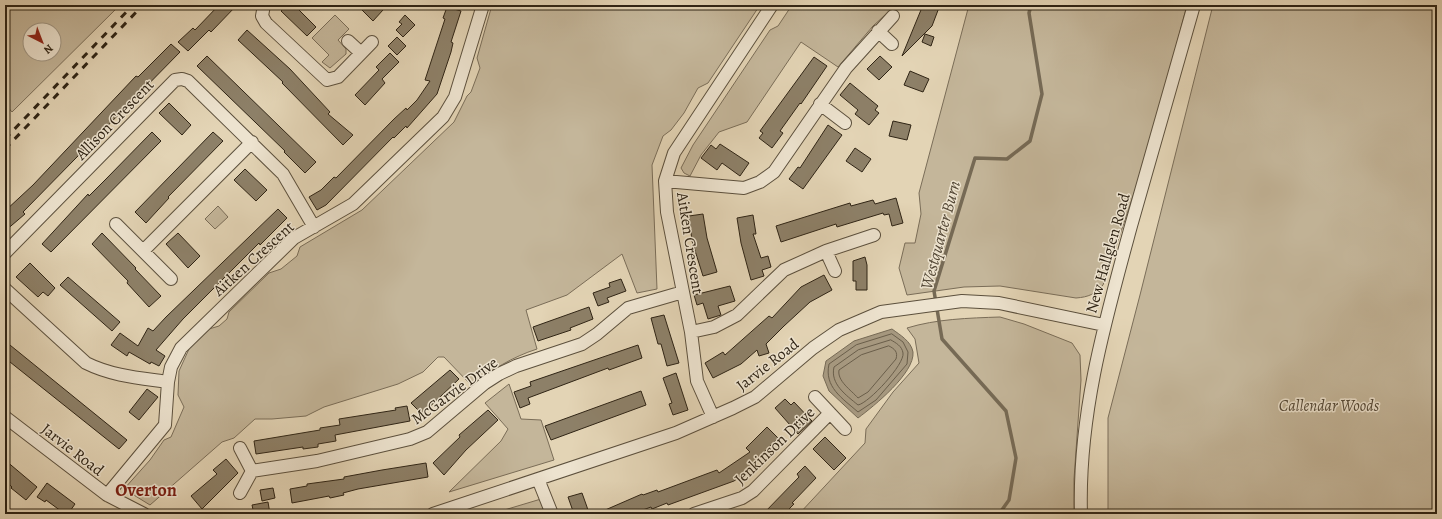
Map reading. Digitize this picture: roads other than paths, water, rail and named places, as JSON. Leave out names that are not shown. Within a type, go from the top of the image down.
[{"type":"street","points":[[264,5],[262,16],[266,22],[327,80],[338,77],[372,42]]},
{"type":"street","name":"Aitken Crescent","points":[[107,495],[165,425],[168,382],[171,367],[180,348],[294,238],[353,204],[443,117],[455,97],[483,5]]},
{"type":"street","name":"Aitken Crescent","points":[[713,417],[697,381],[691,332],[667,212],[665,181],[674,153],[772,5]]},
{"type":"street","name":"New Hallglen Road","points":[[1081,514],[1080,489],[1085,419],[1104,325],[1194,5]]},
{"type":"street","points":[[665,181],[744,188],[760,182],[774,172],[846,68],[893,16]]},
{"type":"street","points":[[878,31],[892,44]]},
{"type":"street","points":[[348,41],[361,53]]},
{"type":"street","name":"Allison Crescent","points":[[5,253],[174,80],[182,79],[188,82],[252,142],[283,174],[314,227]]},
{"type":"street","points":[[820,104],[845,123]]},
{"type":"street","points":[[143,251],[252,142]]},
{"type":"street","points":[[116,224],[171,279]]},
{"type":"street","points":[[691,332],[714,327],[737,315],[784,270],[826,251],[874,235]]},
{"type":"street","points":[[826,251],[835,271]]},
{"type":"street","points":[[5,289],[86,363],[102,371],[168,382]]},
{"type":"street","name":"McGarvie Drive","points":[[252,471],[317,461],[410,439],[427,432],[484,383],[499,374],[516,366],[582,344],[597,334],[628,308],[683,292]]},
{"type":"street","name":"Jarvie Road","points":[[433,514],[676,433],[713,417],[756,397],[813,348],[839,330],[881,312],[962,301],[1023,307],[1104,325]]},
{"type":"street","name":"Jenkinson Drive","points":[[815,397],[845,429]]},
{"type":"street","name":"Jenkinson Drive","points":[[694,514],[742,498],[753,491],[830,413]]},
{"type":"street","name":"Jarvie Road","points":[[5,417],[107,495],[144,514]]},
{"type":"street","points":[[240,448],[252,471],[240,493]]},
{"type":"street","points":[[538,479],[552,514]]},
{"type":"water","points":[[892,329],[905,339],[912,348],[912,360],[901,379],[874,406],[858,418],[829,391],[823,376],[826,361],[854,341]]},
{"type":"waterway","name":"Westquarter Burn","points":[[999,514],[1009,500],[1016,458],[1006,411],[942,339],[934,291],[975,158],[1007,159],[1030,141],[1042,94],[1029,13],[1031,5]]},
{"type":"railway","points":[[5,139],[133,5]]},
{"type":"railway","points":[[5,149],[143,5]]},
{"type":"district","name":"Overton","points":[[146,490]]},
{"type":"park label","name":"Callendar Woods","points":[[1329,405]]}]
